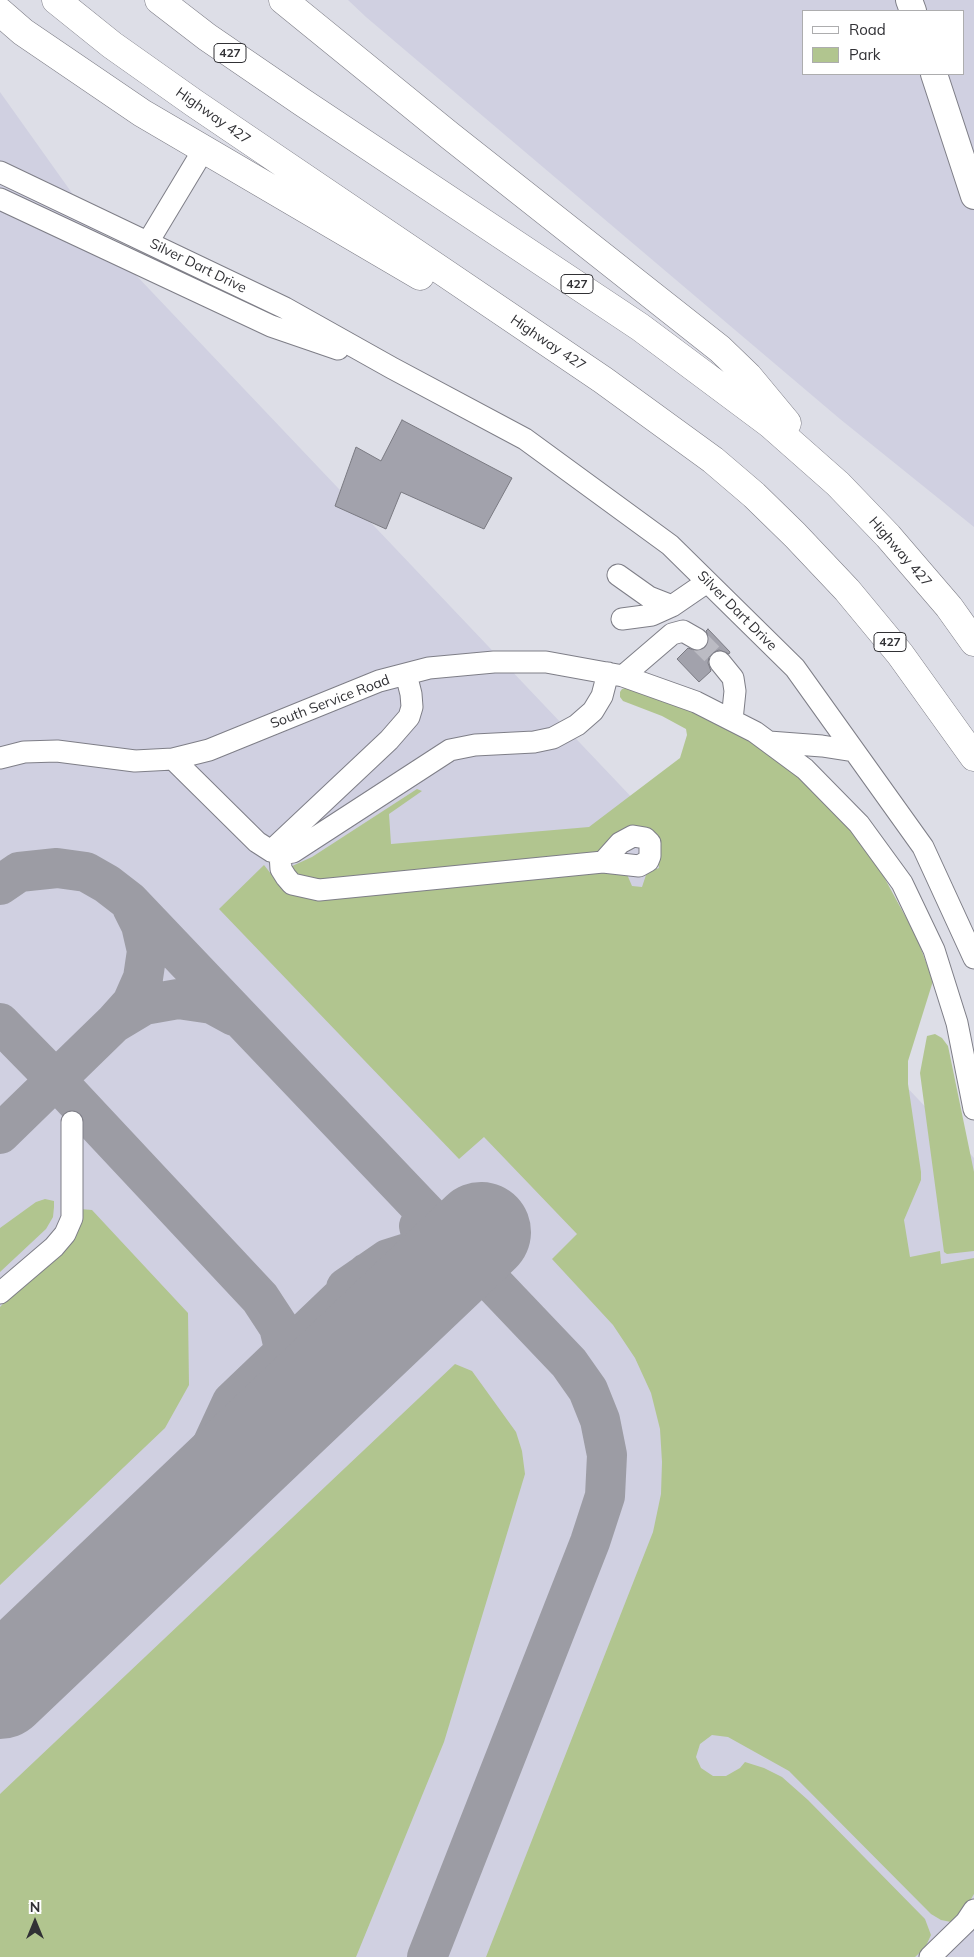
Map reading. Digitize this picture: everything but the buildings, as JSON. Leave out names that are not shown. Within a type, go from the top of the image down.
[{"type":"highway","name":"Highway 427","points":[[56,0],[112,45],[194,103],[603,380],[713,460],[795,535],[847,590],[900,654],[974,757]]},
{"type":"highway","name":"Highway 427","points":[[159,0],[207,37],[302,102],[640,327],[770,424],[838,484],[906,557],[948,607],[974,642]]},
{"type":"highway","points":[[283,0],[457,141],[720,349],[748,376],[838,484]]},
{"type":"highway","points":[[0,12],[23,32],[142,112],[204,150],[360,242],[603,380]]},
{"type":"main road","points":[[934,75],[974,196]]},
{"type":"street","points":[[148,242],[204,150]]},
{"type":"street","name":"Silver Dart Drive","points":[[0,172],[285,308],[525,439],[670,544],[794,668],[923,847],[974,958]]},
{"type":"street","name":"Silver Dart Drive","points":[[0,199],[271,326],[392,368]]},
{"type":"street","points":[[618,575],[649,597],[672,606]]},
{"type":"street","points":[[622,619],[652,615],[672,606],[707,582]]},
{"type":"street","points":[[173,759],[257,842],[276,853],[293,852],[450,750],[475,745],[534,742],[553,738],[577,725],[593,711],[615,675],[672,634],[683,631],[697,639]]},
{"type":"street","name":"South Service Road","points":[[0,758],[24,752],[58,752],[135,761],[173,759],[210,750],[379,681],[429,668],[476,664],[546,662],[615,675],[696,702],[755,732],[805,769],[859,824],[902,883],[934,950],[954,1014],[974,1109]]},
{"type":"street","points":[[720,662],[733,678],[735,691],[732,720]]},
{"type":"street","points":[[276,853],[410,717],[412,707],[411,694],[406,674]]},
{"type":"street","name":"South Service Road","points":[[769,742],[822,746],[854,751]]},
{"type":"street","points":[[805,769],[802,758],[803,752],[809,748],[822,746]]},
{"type":"street","points":[[276,853],[281,869],[292,884],[319,890],[603,862]]},
{"type":"street","points":[[0,1293],[54,1247],[65,1234],[72,1218],[72,1122]]},
{"type":"street","points":[[930,1957],[966,1922],[974,1910]]},
{"type":"shaded area","points":[[348,0],[974,0],[974,527],[840,419]]},
{"type":"shaded area","points":[[0,92],[114,252],[974,1158],[974,1957],[0,1957]]},
{"type":"green space","points":[[629,687],[719,722],[770,754],[806,782],[856,834],[877,864],[917,938],[933,981],[908,1061],[908,1084],[921,1180],[904,1220],[910,1257],[940,1251],[941,1264],[974,1258],[974,1894],[968,1904],[951,1922],[941,1920],[931,1914],[789,1771],[728,1737],[712,1735],[700,1744],[696,1757],[701,1768],[713,1776],[726,1776],[740,1768],[745,1762],[764,1768],[782,1777],[808,1800],[925,1919],[931,1935],[925,1948],[915,1957],[486,1957],[653,1532],[661,1494],[662,1462],[660,1429],[651,1393],[635,1358],[613,1325],[552,1259],[577,1234],[484,1137],[459,1159],[219,909],[264,865],[275,879],[298,890],[592,867],[626,872],[632,886],[642,887],[647,872],[659,868],[654,843],[600,853],[310,886],[290,867],[312,857],[417,789],[422,791],[389,814],[391,844],[589,827],[680,758],[687,735],[686,729],[662,716],[623,701],[620,697],[620,692],[622,689]]},
{"type":"green space","points":[[935,1034],[942,1038],[948,1046],[974,1172],[974,1251],[947,1254],[944,1252],[920,1073],[927,1036]]},
{"type":"green space","points":[[45,1199],[54,1201],[53,1217],[46,1229],[0,1272],[0,1228],[36,1202]]},
{"type":"green space","points":[[80,1209],[92,1210],[188,1313],[189,1385],[165,1428],[0,1585],[0,1307]]},
{"type":"green space","points":[[455,1364],[472,1371],[516,1432],[522,1451],[525,1474],[444,1742],[356,1957],[0,1957],[0,1794]]},
{"type":"taxiway","points":[[0,885],[19,872],[57,868],[86,872],[107,884],[129,901],[569,1363],[588,1390],[600,1420],[607,1455],[605,1496],[590,1542],[427,1957]]},
{"type":"taxiway","points":[[115,1022],[132,1003],[143,978],[147,951],[141,925],[132,907]]},
{"type":"taxiway","points":[[0,1134],[114,1023],[144,1005],[178,999],[212,1004],[234,1016]]},
{"type":"taxiway","points":[[0,1023],[260,1298],[279,1327],[287,1361],[284,1392],[276,1414],[252,1450]]},
{"type":"taxiway","points":[[407,1303],[421,1263],[421,1234],[419,1226]]},
{"type":"taxiway","points":[[346,1288],[388,1259],[407,1253],[441,1254],[462,1261],[477,1269]]},
{"type":"taxiway","points":[[176,1523],[232,1402],[367,1273]]},
{"type":"runway","points":[[0,1689],[481,1232]]},
{"type":"tunnel","points":[[697,639],[720,662]]}]
